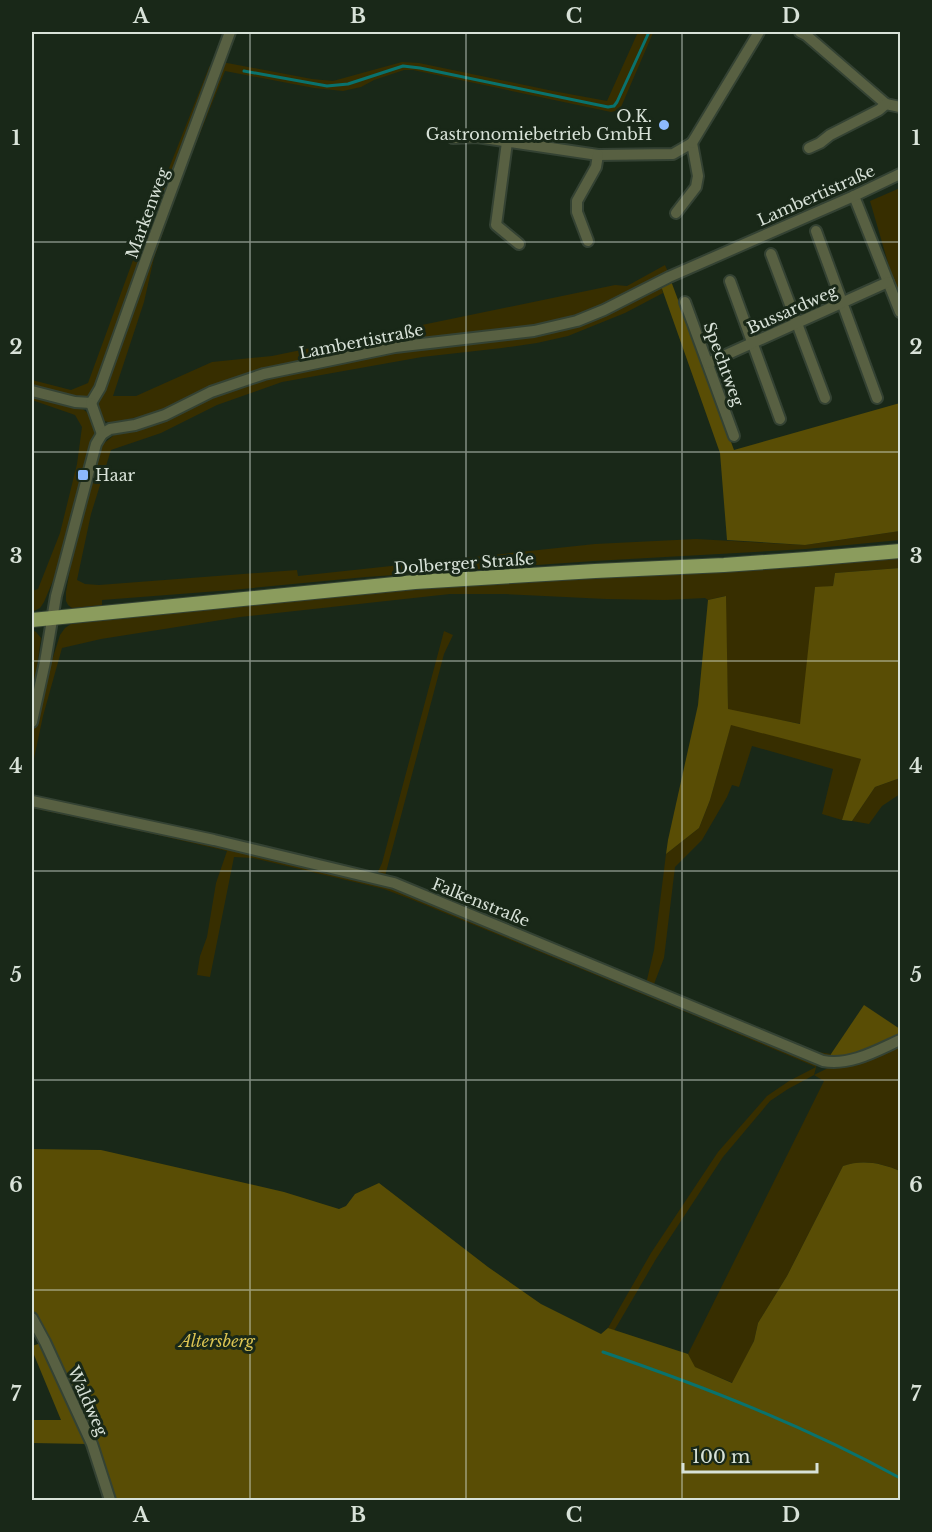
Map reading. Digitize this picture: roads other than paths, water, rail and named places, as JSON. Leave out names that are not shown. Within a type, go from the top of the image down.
[{"type":"main road","name":"Dolberger Straße","points":[[32,620],[415,582],[772,562],[900,551]]},
{"type":"street","name":"Markenweg","points":[[90,403],[100,388],[230,32]]},
{"type":"street","points":[[453,138],[477,137],[598,155],[673,154],[692,143],[759,32]]},
{"type":"street","points":[[800,32],[886,104],[900,107]]},
{"type":"street","points":[[809,148],[886,104]]},
{"type":"street","points":[[507,142],[496,225],[519,244]]},
{"type":"street","points":[[676,213],[696,187],[698,176],[692,143]]},
{"type":"street","points":[[588,241],[577,212],[578,201],[596,167],[598,155]]},
{"type":"street","name":"Lambertistraße","points":[[102,434],[110,429],[165,415],[211,392],[264,374],[395,348],[534,332],[577,321],[669,277],[900,174]]},
{"type":"street","points":[[854,196],[900,312]]},
{"type":"street","points":[[816,231],[877,398]]},
{"type":"street","points":[[771,254],[825,398]]},
{"type":"street","points":[[729,281],[780,418]]},
{"type":"street","name":"Bussardweg","points":[[708,363],[888,282]]},
{"type":"street","name":"Spechtweg","points":[[685,302],[734,436]]},
{"type":"street","points":[[32,391],[75,402],[90,403],[102,434],[96,444],[56,596],[32,722]]},
{"type":"street","name":"Falkenstraße","points":[[32,801],[214,840],[394,883],[823,1061],[852,1060],[900,1040]]},
{"type":"street","name":"Waldweg","points":[[32,1318],[92,1444],[110,1500]]},
{"type":"waterway","points":[[244,71],[327,86],[348,84],[403,66],[608,107],[614,106],[617,102],[649,32]]},
{"type":"waterway","points":[[603,1352],[754,1409],[828,1441],[900,1478]]},
{"type":"place","name":"O.K. Gastronomiebetrieb GmbH","points":[[664,125]]},
{"type":"place","name":"Haar","points":[[83,475]]},
{"type":"park label","name":"Altersberg","points":[[217,1341]]}]
